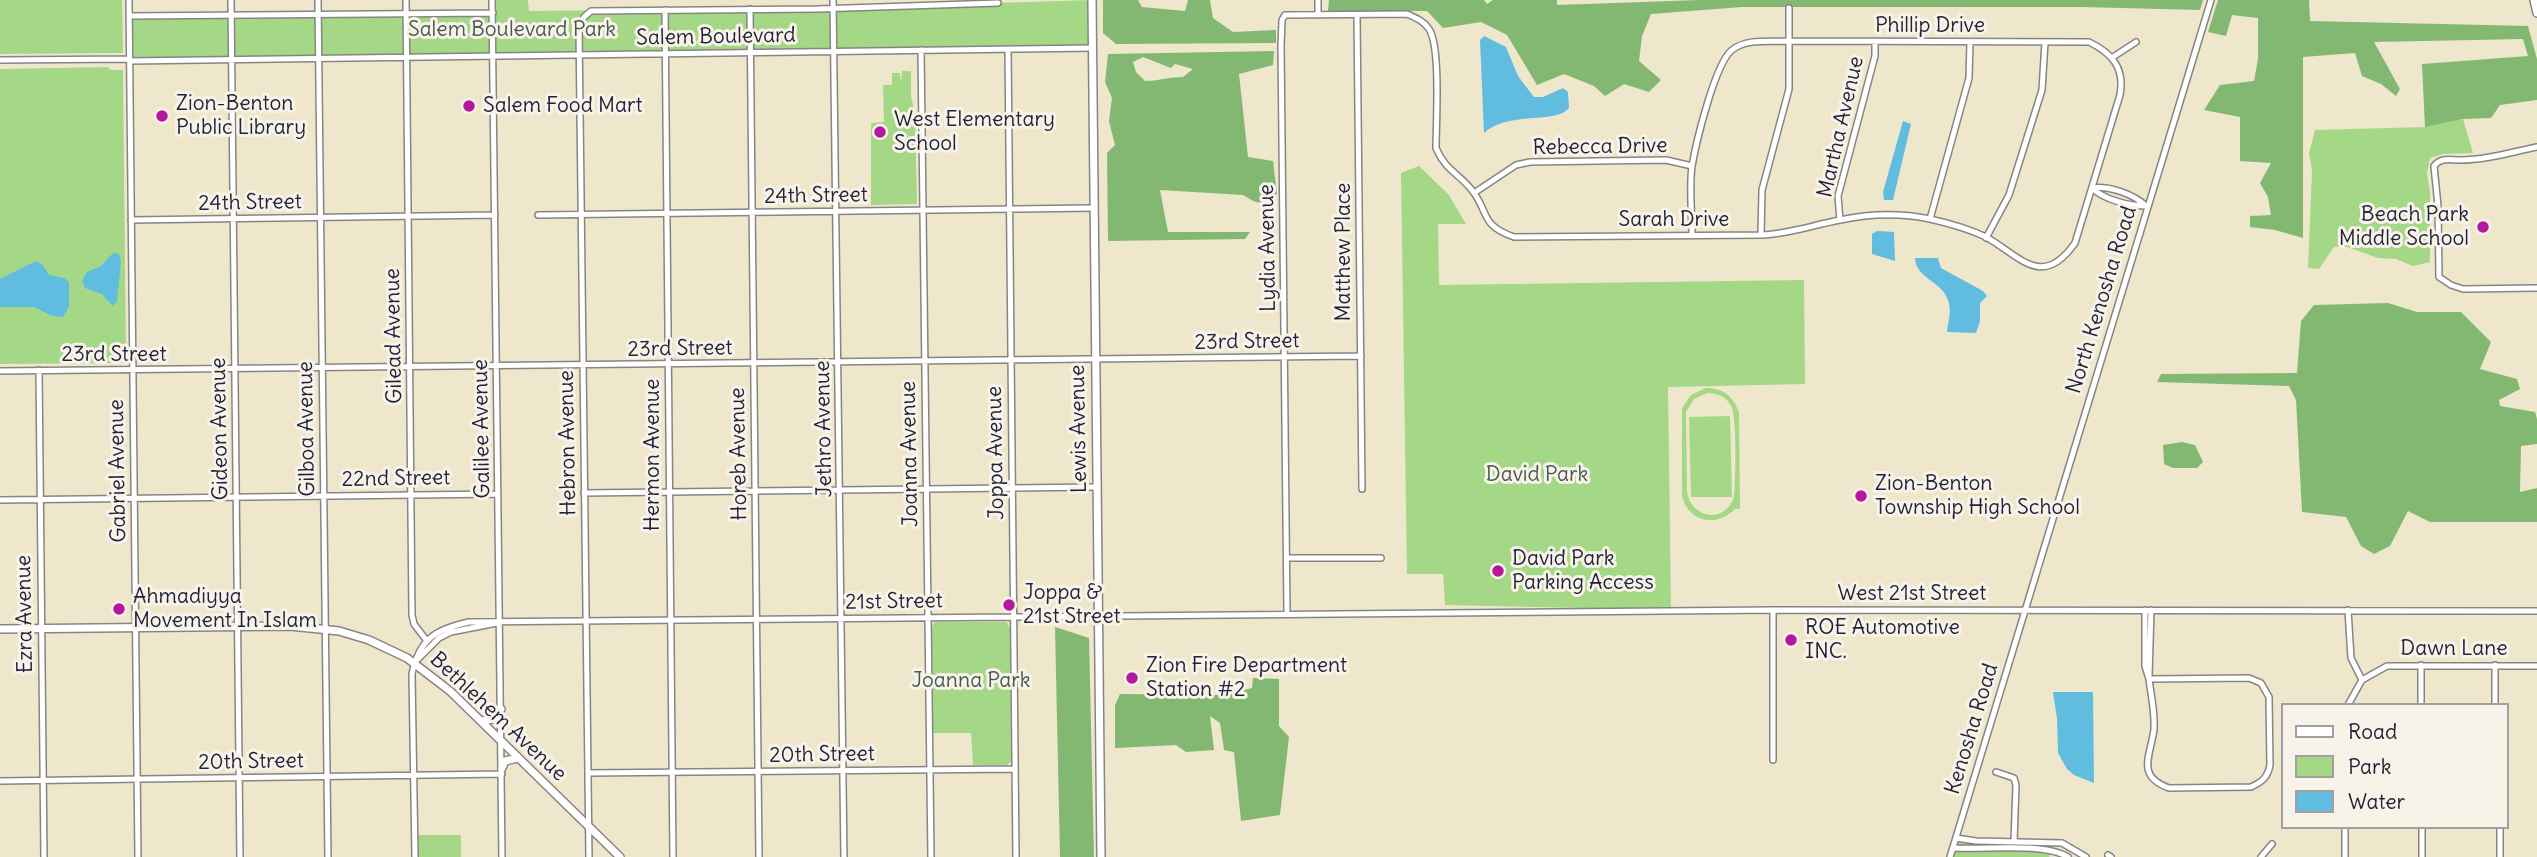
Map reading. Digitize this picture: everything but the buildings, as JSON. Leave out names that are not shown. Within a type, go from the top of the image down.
[{"type":"main road","name":"Lewis Avenue","points":[[1092,0],[1101,857]]},
{"type":"main road","points":[[2534,0],[2537,13]]},
{"type":"main road","name":"Bethlehem Avenue","points":[[0,629],[290,626],[325,629],[369,640],[414,663],[450,691],[620,857]]},
{"type":"main road","points":[[481,721],[494,719],[501,709]]},
{"type":"main road","points":[[502,771],[505,761],[519,758]]},
{"type":"street","name":"Gabriel Avenue","points":[[129,0],[138,857]]},
{"type":"street","name":"Gideon Avenue","points":[[231,0],[240,857]]},
{"type":"street","name":"Gilboa Avenue","points":[[318,0],[328,857]]},
{"type":"street","name":"Gilead Avenue","points":[[406,0],[412,615],[414,624],[429,642]]},
{"type":"street","name":"Galilee Avenue","points":[[492,0],[502,857]]},
{"type":"street","name":"Jethro Avenue","points":[[833,0],[844,857]]},
{"type":"street","points":[[1318,0],[1318,15],[1407,15],[1419,19],[1428,27],[1435,45],[1436,148],[1441,161],[1474,193],[1486,219],[1493,227],[1488,234]]},
{"type":"street","name":"North Kenosha Road","points":[[2025,609],[2211,0]]},
{"type":"street","name":"Salem Boulevard","points":[[579,28],[581,21],[591,11],[998,3]]},
{"type":"street","points":[[1761,235],[1762,190],[1788,89],[1789,8]]},
{"type":"street","name":"Horeb Avenue","points":[[750,9],[759,857]]},
{"type":"street","name":"Hermon Avenue","points":[[665,10],[673,857]]},
{"type":"street","points":[[129,16],[493,13]]},
{"type":"street","name":"Lydia Avenue","points":[[1287,613],[1282,20],[1285,15],[1318,15]]},
{"type":"street","name":"Matthew Place","points":[[1357,15],[1362,489]]},
{"type":"street","name":"Hebron Avenue","points":[[579,28],[589,857]]},
{"type":"street","name":"Phillip Drive","points":[[1692,166],[1722,60],[1742,44],[1789,41],[2089,42],[2113,57]]},
{"type":"street","name":"Martha Avenue","points":[[1840,220],[1838,195],[1875,56],[1875,42]]},
{"type":"street","points":[[1930,219],[1969,78],[1970,42]]},
{"type":"street","points":[[1986,238],[2009,195],[2042,90],[2045,42]]},
{"type":"street","points":[[2136,42],[2113,57],[2121,74],[2120,95],[2092,188],[2098,194],[2136,206],[2146,206]]},
{"type":"street","name":"Salem Boulevard","points":[[0,60],[232,60],[1093,48]]},
{"type":"street","name":"Joanna Avenue","points":[[921,50],[931,857]]},
{"type":"street","name":"Joppa Avenue","points":[[1008,50],[1016,857]]},
{"type":"street","points":[[2537,147],[2474,159],[2438,161],[2434,166],[2439,277],[2463,289],[2537,288]]},
{"type":"street","name":"Rebecca Drive","points":[[1474,193],[1517,165],[1530,162],[1666,160],[1692,166]]},
{"type":"street","points":[[1692,166],[1692,235]]},
{"type":"street","name":"Sarah Drive","points":[[1493,227],[1514,237],[1761,235],[1798,231],[1840,220],[1880,215],[1930,219],[1986,238],[2022,262],[2048,266],[2060,260],[2075,243],[2092,188]]},
{"type":"street","name":"24th Street","points":[[538,215],[1094,208]]},
{"type":"street","name":"24th Street","points":[[131,220],[495,215]]},
{"type":"street","name":"23rd Street","points":[[0,371],[1361,356]]},
{"type":"street","name":"Ezra Avenue","points":[[39,370],[44,857]]},
{"type":"street","points":[[584,493],[1097,487]]},
{"type":"street","name":"22nd Street","points":[[0,500],[498,494]]},
{"type":"street","points":[[1287,558],[1381,558]]},
{"type":"street","name":"West 21st Street","points":[[1287,613],[2025,609],[2537,611]]},
{"type":"street","name":"Kenosha Road","points":[[1950,857],[2025,609]]},
{"type":"street","points":[[1773,610],[1773,760]]},
{"type":"street","points":[[2148,610],[2151,658],[2149,679],[2154,728],[2147,765],[2150,776],[2159,785],[2169,788],[2251,787],[2261,783],[2269,774],[2269,697],[2261,683],[2249,678],[2149,679]]},
{"type":"street","points":[[2348,610],[2351,658],[2362,680],[2348,703]]},
{"type":"street","name":"21st Street","points":[[429,642],[435,633],[457,624],[488,621],[500,623],[1287,613]]},
{"type":"street","points":[[415,857],[412,674],[414,663],[429,642]]},
{"type":"street","points":[[2421,664],[2421,703]]},
{"type":"street","points":[[2495,665],[2495,703]]},
{"type":"street","name":"Dawn Lane","points":[[2362,680],[2388,666],[2537,666]]},
{"type":"street","name":"20th Street","points":[[588,773],[1015,769]]},
{"type":"street","name":"20th Street","points":[[0,781],[413,776],[502,771]]},
{"type":"street","points":[[1997,772],[2014,778],[2016,785],[2014,842]]},
{"type":"street","points":[[2345,829],[2345,857]]},
{"type":"street","points":[[2422,829],[2422,857]]},
{"type":"street","points":[[2500,829],[2500,857]]},
{"type":"street","points":[[1956,838],[2062,843],[2086,857]]},
{"type":"street","points":[[2261,857],[2272,845]]},
{"type":"street","points":[[1953,848],[2036,849],[2055,851],[2068,857]]},
{"type":"green space","points":[[0,0],[122,0],[123,53],[0,54]]},
{"type":"green space","name":"Salem Boulevard Park","points":[[492,0],[528,0],[529,11],[833,8],[1092,0],[1093,48],[129,61],[129,16],[492,13]]},
{"type":"green space","points":[[1103,0],[1138,0],[1142,7],[1185,11],[1188,0],[1210,0],[1213,18],[1233,32],[1276,30],[1276,43],[1116,44],[1103,33]]},
{"type":"green space","points":[[1329,0],[1484,0],[1487,4],[1493,0],[1557,0],[1557,5],[1699,0],[2203,0],[2200,10],[2081,7],[1742,7],[1651,14],[1642,36],[1639,61],[1661,80],[1649,92],[1624,84],[1605,96],[1594,86],[1564,74],[1537,85],[1507,35],[1481,22],[1443,28],[1427,11],[1328,11]]},
{"type":"green space","points":[[2218,0],[2309,0],[2310,21],[2528,26],[2537,59],[2537,100],[2500,105],[2491,118],[2463,119],[2425,127],[2422,64],[2528,56],[2523,39],[2374,42],[2400,89],[2396,96],[2381,84],[2362,76],[2355,53],[2303,57],[2303,238],[2275,230],[2250,227],[2250,216],[2271,215],[2268,197],[2260,183],[2271,163],[2240,161],[2240,117],[2204,110],[2220,85],[2254,81],[2258,59],[2258,18],[2232,15],[2226,36],[2208,32]]},
{"type":"green space","points":[[1274,51],[1273,65],[1239,74],[1248,157],[1273,161],[1277,194],[1260,202],[1243,195],[1160,190],[1168,232],[1250,232],[1245,239],[1108,241],[1107,153],[1115,145],[1109,121],[1112,98],[1105,82],[1108,54]],"holes":[[[1143,57],[1171,68],[1175,64],[1193,69],[1183,77],[1145,81],[1136,72],[1133,62]]]},
{"type":"green space","points":[[108,67],[111,70],[123,70],[126,360],[124,363],[0,364],[0,69]]},
{"type":"green space","points":[[902,71],[911,71],[917,204],[871,205],[871,123],[884,122],[883,85],[892,85],[892,73],[900,73],[901,83]]},
{"type":"green space","points":[[2463,119],[2473,153],[2443,154],[2430,158],[2427,173],[2430,192],[2430,262],[2413,266],[2347,247],[2334,247],[2319,269],[2308,268],[2312,171],[2309,153],[2315,130],[2425,127]]},
{"type":"green space","name":"David Park","points":[[1419,166],[1449,195],[1466,224],[1438,224],[1439,285],[1804,280],[1805,384],[1668,387],[1671,610],[1445,605],[1443,574],[1407,574],[1401,173]]},
{"type":"green space","points":[[2388,303],[2417,312],[2461,312],[2491,342],[2480,369],[2517,379],[2520,389],[2499,400],[2500,406],[2535,412],[2537,444],[2521,446],[2520,492],[2537,488],[2537,522],[2430,522],[2408,511],[2390,546],[2374,554],[2361,546],[2346,517],[2302,512],[2296,400],[2289,386],[2157,382],[2161,374],[2297,373],[2301,321],[2314,305]]},
{"type":"green space","points":[[1706,388],[1718,390],[1731,398],[1739,413],[1740,509],[1735,509],[1720,519],[1696,516],[1685,504],[1682,495],[1682,408],[1691,395]],"holes":[[[1707,393],[1724,397],[1731,406],[1734,422],[1734,497],[1730,506],[1716,515],[1708,515],[1694,507],[1687,491],[1686,412],[1694,399]]]},
{"type":"green space","points":[[1730,416],[1732,497],[1691,497],[1689,417]]},
{"type":"green space","points":[[2182,442],[2195,445],[2203,462],[2197,468],[2173,468],[2164,464],[2163,445]]},
{"type":"green space","name":"Joanna Park","points":[[935,622],[1007,622],[1010,629],[1011,762],[1007,765],[973,765],[971,733],[933,733],[932,626]]},
{"type":"green space","points":[[1055,627],[1089,638],[1094,857],[1060,857]]},
{"type":"green space","points":[[1253,678],[1279,679],[1279,726],[1289,737],[1280,815],[1241,821],[1234,752],[1224,750],[1220,723],[1210,716],[1214,750],[1186,752],[1176,745],[1115,748],[1115,705],[1120,694],[1223,695],[1252,688]]},
{"type":"green space","points":[[418,835],[461,835],[461,857],[418,857]]},
{"type":"green space","points":[[1954,843],[2054,845],[2049,857],[1950,857]]},
{"type":"water","points":[[1484,36],[1506,47],[1518,76],[1534,97],[1543,97],[1563,88],[1568,92],[1569,108],[1553,116],[1506,122],[1484,133],[1480,40]]},
{"type":"water","points":[[1903,121],[1911,124],[1893,200],[1884,200],[1883,192]]},
{"type":"water","points":[[1877,231],[1894,232],[1895,261],[1872,254],[1872,234]]},
{"type":"water","points":[[113,253],[119,254],[121,261],[117,301],[113,306],[102,294],[85,288],[82,281],[87,272],[101,266]]},
{"type":"water","points":[[1915,258],[1938,258],[1941,268],[1983,291],[1987,296],[1980,303],[1980,321],[1976,333],[1947,332],[1950,312],[1945,293],[1920,271]]},
{"type":"water","points":[[36,261],[42,264],[49,275],[64,278],[69,282],[69,307],[63,317],[52,316],[34,307],[0,307],[0,279]]},
{"type":"water","points":[[2053,692],[2093,692],[2094,783],[2074,775],[2067,769],[2058,753]]},
{"type":"place","name":"Salem Food Mart","points":[[469,106]]},
{"type":"place","name":"Zion-Benton Public Library","points":[[162,116]]},
{"type":"place","name":"West Elementary School","points":[[880,132]]},
{"type":"place","name":"Beach Park Middle School","points":[[2483,227]]},
{"type":"place","name":"Zion-Benton Township High School","points":[[1861,496]]},
{"type":"place","name":"David Park Parking Access","points":[[1498,571]]},
{"type":"place","name":"Joppa & 21st Street","points":[[1009,605]]},
{"type":"place","name":"Ahmadiyya Movement In Islam","points":[[119,609]]},
{"type":"place","name":"ROE Automotive INC.","points":[[1791,640]]},
{"type":"place","name":"Zion Fire Department Station #2","points":[[1132,678]]}]
